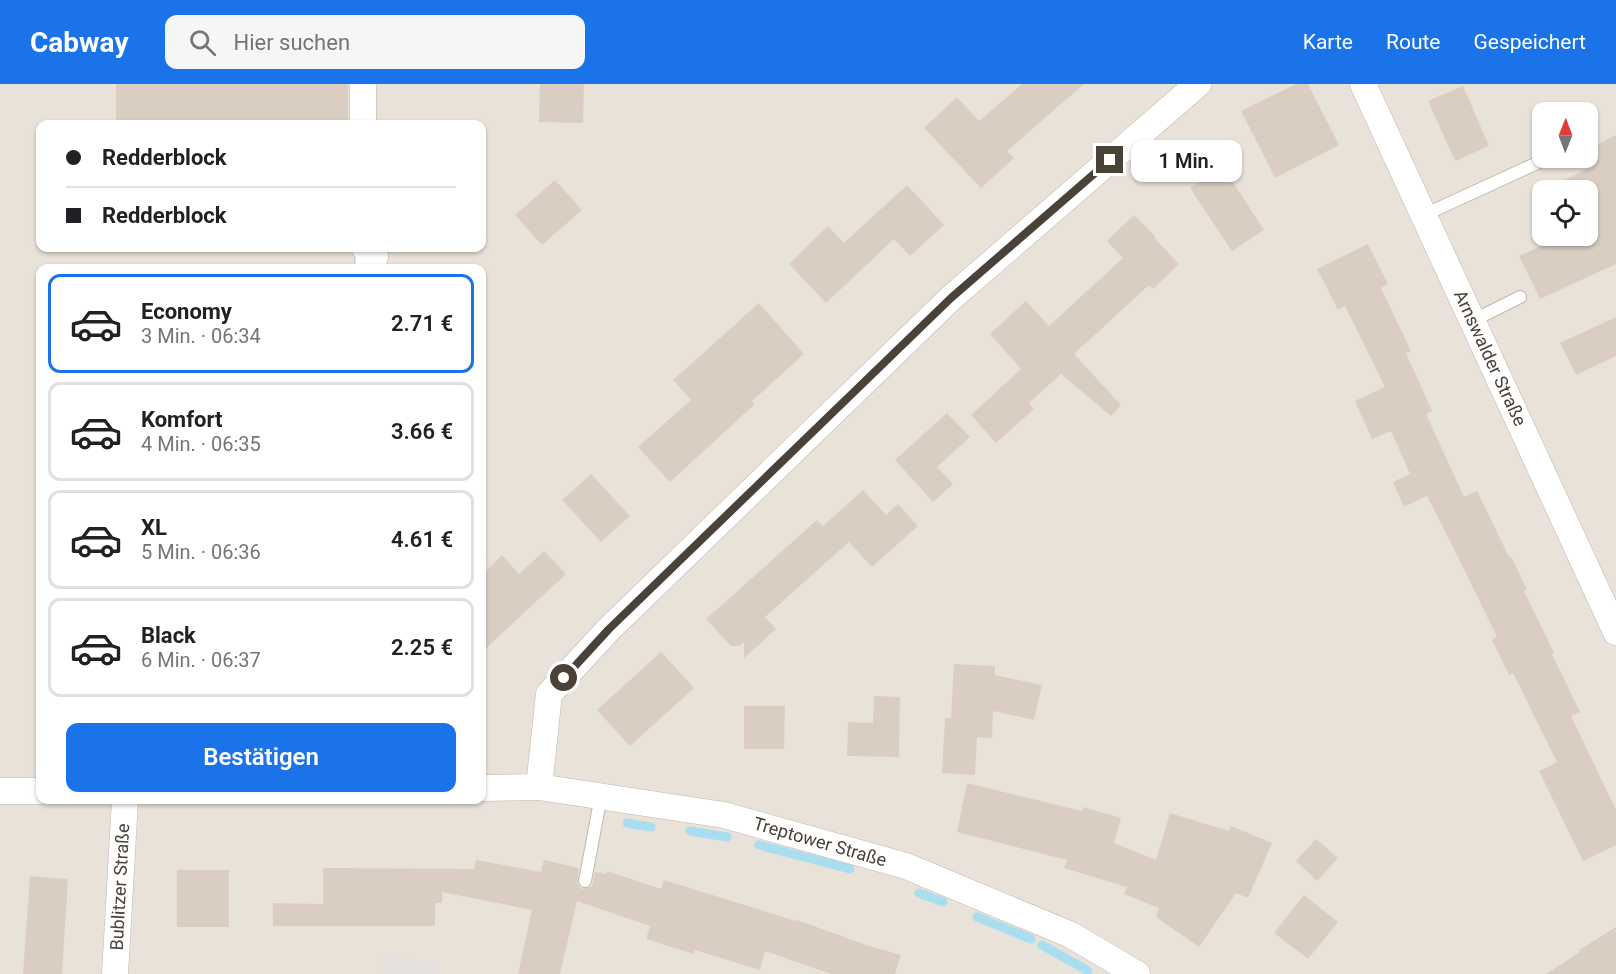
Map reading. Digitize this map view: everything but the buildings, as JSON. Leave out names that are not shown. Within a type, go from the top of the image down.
[{"type":"street","points":[[363,84],[363,120]]},
{"type":"street","points":[[539,787],[549,694],[609,629],[951,298],[1198,84]]},
{"type":"street","name":"Arnswalder Straße","points":[[1363,84],[1616,633]]},
{"type":"street","name":"Treptower Straße","points":[[486,788],[539,787],[724,815],[906,866],[1071,935],[1137,974]]},
{"type":"street","points":[[0,791],[36,791]]},
{"type":"street","name":"Bublitzer Straße","points":[[115,974],[125,804]]},
{"type":"lane","points":[[1424,215],[1532,165]]},
{"type":"lane","points":[[1472,321],[1520,297]]},
{"type":"lane","points":[[585,881],[601,796]]},
{"type":"shaded area","points":[[0,84],[1616,84],[1616,974],[0,974]]},
{"type":"shaded area","points":[[385,954],[440,965],[438,974],[381,974]]},
{"type":"waterway","points":[[627,823],[651,827]]},
{"type":"waterway","points":[[690,831],[727,837]]},
{"type":"waterway","points":[[759,845],[850,869]]},
{"type":"waterway","points":[[919,893],[943,902]]},
{"type":"waterway","points":[[977,917],[1031,939]]},
{"type":"waterway","points":[[1042,945],[1088,971]]},
{"type":"route","points":[[564,678],[609,629],[951,298],[1110,160]]}]
